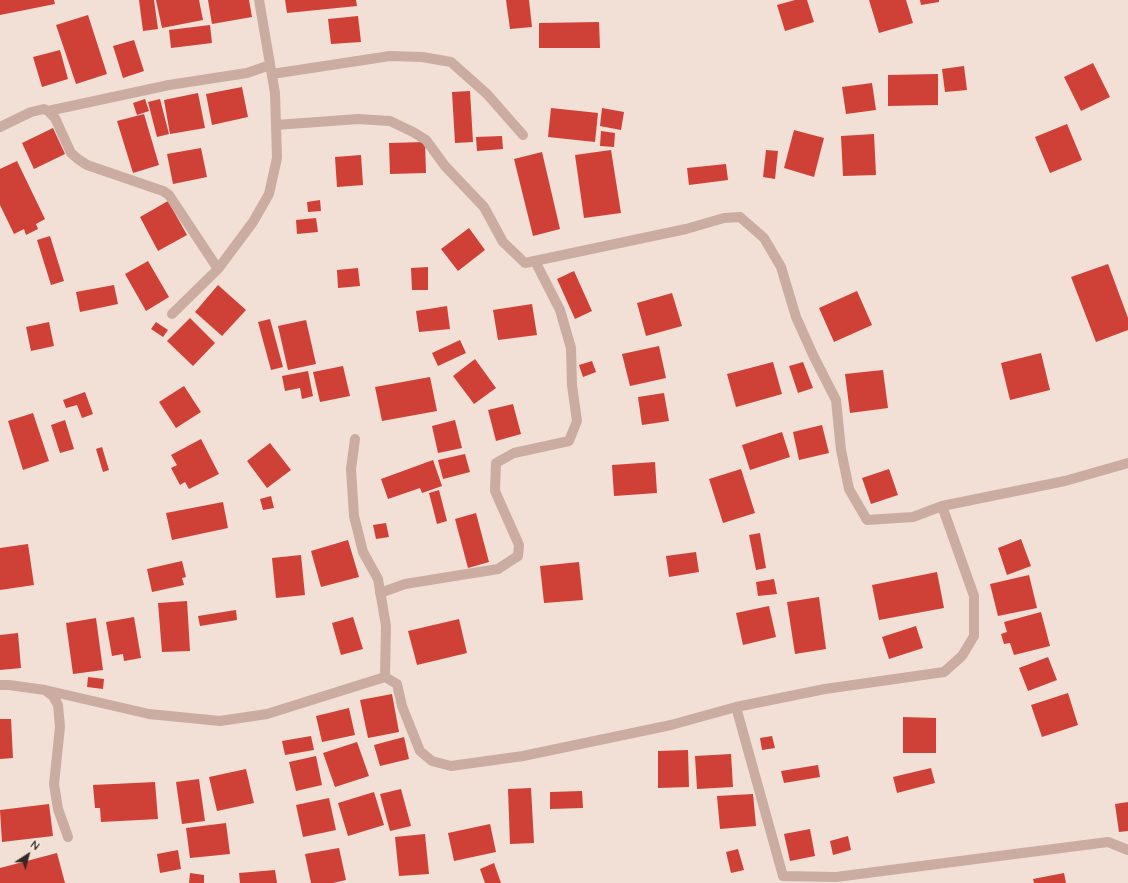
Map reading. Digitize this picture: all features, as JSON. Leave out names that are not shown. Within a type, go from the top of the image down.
[{"type":"street","points":[[172,314],[218,269],[253,222],[269,194],[277,158],[276,125],[271,70],[259,0]]},
{"type":"street","points":[[48,111],[169,85],[247,73],[390,56],[450,62],[487,94],[523,135]]},
{"type":"street","points":[[0,127],[31,112],[44,109],[48,111],[55,118],[71,152],[78,159],[87,165],[163,191],[169,195],[218,269]]},
{"type":"street","points":[[276,125],[358,119],[390,121],[414,132],[426,140],[445,166],[484,207],[503,242],[525,263],[671,232],[724,218],[740,217],[764,238],[781,267],[796,317],[836,400],[841,450],[849,489],[867,520],[913,517],[942,506],[1065,481],[1128,463]]},
{"type":"street","points":[[380,593],[405,584],[498,569],[518,556],[519,545],[495,491],[496,463],[514,454],[569,441],[577,421],[572,385],[571,348],[560,310],[535,261]]},
{"type":"street","points":[[354,439],[351,469],[354,516],[363,552],[378,579],[386,626],[385,677]]},
{"type":"street","points":[[0,685],[45,690],[149,714],[220,721],[267,714],[385,677],[397,684],[402,706],[420,751],[432,760],[450,766],[523,756],[671,725],[736,707],[825,689],[944,672],[962,656],[974,636],[974,596],[942,506]]},
{"type":"street","points":[[45,690],[53,696],[58,705],[60,727],[54,784],[58,810],[68,837]]},
{"type":"street","points":[[736,707],[784,880],[836,877],[1108,842],[1128,850]]},
{"type":"building","points":[[0,0],[54,0],[55,4],[0,15]]},
{"type":"building","points":[[139,0],[154,0],[158,29],[143,31]]},
{"type":"building","points":[[156,0],[199,0],[203,20],[162,28]]},
{"type":"building","points":[[208,0],[249,0],[252,17],[212,24]]},
{"type":"building","points":[[285,0],[356,0],[357,6],[287,13]]},
{"type":"building","points":[[506,0],[529,0],[532,27],[510,29]]},
{"type":"building","points":[[795,0],[807,0],[814,22],[785,31],[777,5]]},
{"type":"building","points":[[869,0],[906,0],[913,23],[879,33]]},
{"type":"building","points":[[920,0],[939,0],[939,2],[921,5]]},
{"type":"building","points":[[88,15],[107,74],[76,84],[56,25]]},
{"type":"building","points":[[358,16],[361,42],[331,44],[328,19]]},
{"type":"building","points":[[599,22],[600,48],[539,48],[539,23]]},
{"type":"building","points":[[210,25],[212,43],[171,48],[169,30]]},
{"type":"building","points":[[134,40],[144,71],[123,78],[113,46]]},
{"type":"building","points":[[60,50],[68,79],[42,87],[33,57]]},
{"type":"building","points":[[1093,63],[1110,97],[1081,111],[1064,77]]},
{"type":"building","points":[[964,66],[967,90],[945,92],[942,69]]},
{"type":"building","points":[[938,74],[938,105],[888,106],[888,75]]},
{"type":"building","points":[[872,83],[876,110],[846,114],[842,87]]},
{"type":"building","points":[[242,87],[248,117],[212,125],[206,94]]},
{"type":"building","points":[[470,91],[473,142],[455,143],[452,92]]},
{"type":"building","points":[[198,93],[205,128],[170,134],[164,100]]},
{"type":"building","points":[[145,99],[149,111],[137,115],[133,103]]},
{"type":"building","points":[[160,99],[169,134],[157,137],[148,102]]},
{"type":"building","points":[[551,108],[598,113],[595,142],[548,137]]},
{"type":"building","points":[[602,108],[624,112],[621,130],[600,126]]},
{"type":"building","points":[[144,114],[159,165],[133,173],[117,121]]},
{"type":"building","points":[[1067,124],[1082,160],[1050,173],[1035,137]]},
{"type":"building","points":[[53,128],[65,154],[34,169],[22,143]]},
{"type":"building","points":[[794,130],[824,138],[814,177],[784,168]]},
{"type":"building","points":[[601,131],[615,133],[614,147],[600,146]]},
{"type":"building","points":[[874,134],[876,175],[843,176],[841,136]]},
{"type":"building","points":[[502,136],[503,149],[477,151],[476,137]]},
{"type":"building","points":[[425,142],[426,173],[390,174],[389,143]]},
{"type":"building","points":[[201,148],[207,177],[173,184],[167,154]]},
{"type":"building","points":[[611,150],[621,213],[584,218],[575,155]]},
{"type":"building","points":[[766,150],[778,151],[775,179],[763,177]]},
{"type":"building","points":[[542,152],[560,229],[533,236],[514,159]]},
{"type":"building","points":[[361,155],[363,185],[337,187],[335,157]]},
{"type":"building","points":[[17,161],[45,219],[36,224],[38,229],[26,235],[24,229],[14,234],[0,205],[0,169]]},
{"type":"building","points":[[726,164],[728,180],[689,185],[687,168]]},
{"type":"building","points":[[320,200],[321,211],[308,212],[307,202]]},
{"type":"building","points":[[168,201],[187,235],[158,251],[140,217]]},
{"type":"building","points":[[316,218],[318,232],[297,234],[296,220]]},
{"type":"building","points":[[469,228],[485,250],[458,271],[441,249]]},
{"type":"building","points":[[50,236],[64,281],[51,285],[37,240]]},
{"type":"building","points":[[148,261],[169,297],[146,311],[125,274]]},
{"type":"building","points":[[1108,264],[1128,318],[1128,330],[1096,342],[1071,277]]},
{"type":"building","points":[[428,267],[428,290],[412,290],[411,268]]},
{"type":"building","points":[[358,268],[360,286],[338,288],[337,270]]},
{"type":"building","points":[[574,271],[592,311],[575,319],[557,279]]},
{"type":"building","points":[[114,285],[118,304],[80,312],[76,292]]},
{"type":"building","points":[[218,285],[246,310],[222,336],[195,312]]},
{"type":"building","points":[[857,291],[872,325],[834,342],[819,308]]},
{"type":"building","points":[[672,293],[682,326],[646,336],[637,303]]},
{"type":"building","points":[[532,304],[537,335],[498,340],[493,310]]},
{"type":"building","points":[[447,306],[450,329],[419,332],[416,311]]},
{"type":"building","points":[[190,318],[215,343],[193,366],[167,341]]},
{"type":"building","points":[[270,319],[283,367],[271,370],[258,322]]},
{"type":"building","points":[[306,320],[316,364],[288,370],[278,326]]},
{"type":"building","points":[[49,322],[54,346],[31,351],[26,327]]},
{"type":"building","points":[[156,322],[168,330],[163,337],[151,329]]},
{"type":"building","points":[[460,340],[466,353],[438,366],[432,353]]},
{"type":"building","points":[[659,346],[666,378],[630,386],[622,354]]},
{"type":"building","points":[[1041,353],[1050,390],[1010,400],[1001,363]]},
{"type":"building","points":[[475,359],[496,388],[474,404],[453,376]]},
{"type":"building","points":[[592,361],[596,372],[583,377],[579,365]]},
{"type":"building","points":[[773,362],[782,394],[736,407],[727,374]]},
{"type":"building","points":[[803,362],[813,388],[798,393],[789,366]]},
{"type":"building","points":[[343,366],[350,396],[320,402],[313,372]]},
{"type":"building","points":[[883,370],[888,408],[850,413],[845,374]]},
{"type":"building","points":[[308,371],[313,396],[302,399],[300,388],[285,391],[282,376]]},
{"type":"building","points":[[430,377],[437,411],[382,421],[375,387]]},
{"type":"building","points":[[184,386],[201,412],[176,428],[159,402]]},
{"type":"building","points":[[85,392],[93,414],[82,418],[77,405],[66,408],[63,400]]},
{"type":"building","points":[[664,393],[669,421],[642,425],[638,397]]},
{"type":"building","points":[[513,404],[521,434],[496,441],[488,410]]},
{"type":"building","points":[[33,413],[49,461],[23,470],[8,421]]},
{"type":"building","points":[[65,420],[74,449],[60,453],[51,425]]},
{"type":"building","points":[[455,420],[462,448],[438,453],[432,426]]},
{"type":"building","points":[[822,425],[829,453],[799,460],[793,432]]},
{"type":"building","points":[[782,432],[790,457],[750,470],[742,445]]},
{"type":"building","points":[[201,439],[219,474],[189,489],[185,482],[180,485],[171,468],[177,465],[171,455]]},
{"type":"building","points":[[270,443],[291,470],[267,488],[247,461]]},
{"type":"building","points":[[102,447],[109,470],[103,472],[96,449]]},
{"type":"building","points":[[465,454],[470,472],[443,479],[438,460]]},
{"type":"building","points":[[433,460],[442,486],[422,493],[420,488],[388,499],[381,479]]},
{"type":"building","points":[[655,462],[657,493],[614,496],[612,465]]},
{"type":"building","points":[[741,469],[755,513],[723,523],[709,479]]},
{"type":"building","points":[[889,469],[898,495],[871,504],[862,478]]},
{"type":"building","points":[[439,490],[447,521],[437,524],[429,493]]},
{"type":"building","points":[[271,496],[274,508],[263,510],[260,499]]},
{"type":"building","points":[[223,502],[228,528],[172,540],[166,513]]},
{"type":"building","points":[[476,513],[489,562],[468,568],[455,519]]},
{"type":"building","points":[[386,523],[389,537],[376,539],[373,525]]},
{"type":"building","points":[[760,533],[766,568],[756,570],[749,535]]},
{"type":"building","points":[[1021,539],[1031,566],[1007,575],[998,548]]},
{"type":"building","points":[[348,540],[359,577],[321,587],[311,551]]},
{"type":"building","points":[[28,544],[34,585],[0,590],[0,548]]},
{"type":"building","points":[[696,552],[699,572],[669,577],[666,556]]},
{"type":"building","points":[[301,555],[305,595],[276,598],[272,558]]},
{"type":"building","points":[[182,561],[186,577],[182,578],[184,585],[152,592],[147,569]]},
{"type":"building","points":[[579,562],[583,600],[544,603],[540,566]]},
{"type":"building","points":[[937,572],[944,608],[879,620],[872,585]]},
{"type":"building","points":[[1029,575],[1037,608],[998,616],[990,584]]},
{"type":"building","points":[[774,579],[777,594],[758,596],[756,582]]},
{"type":"building","points":[[819,597],[826,649],[795,654],[787,602]]},
{"type":"building","points":[[187,601],[190,651],[162,652],[158,603]]},
{"type":"building","points":[[769,606],[776,637],[743,645],[736,613]]},
{"type":"building","points":[[236,610],[237,620],[200,626],[198,616]]},
{"type":"building","points":[[1041,612],[1050,646],[1014,655],[1010,643],[1004,644],[1001,634],[1007,632],[1004,622]]},
{"type":"building","points":[[134,617],[141,658],[124,661],[123,654],[112,656],[106,622]]},
{"type":"building","points":[[353,617],[363,649],[341,655],[332,623]]},
{"type":"building","points":[[96,618],[103,670],[73,674],[66,623]]},
{"type":"building","points":[[459,619],[467,653],[417,665],[408,631]]},
{"type":"building","points":[[916,626],[923,648],[889,659],[882,637]]},
{"type":"building","points":[[18,633],[21,668],[0,670],[0,635]]},
{"type":"building","points":[[1048,657],[1057,680],[1028,691],[1019,668]]},
{"type":"building","points":[[88,677],[104,679],[103,689],[87,687]]},
{"type":"building","points":[[1068,693],[1078,725],[1042,737],[1031,705]]},
{"type":"building","points":[[392,694],[399,732],[368,738],[360,700]]},
{"type":"building","points":[[349,708],[355,735],[322,742],[316,716]]},
{"type":"building","points":[[903,717],[936,718],[936,753],[903,753]]},
{"type":"building","points":[[0,719],[11,719],[13,758],[0,759]]},
{"type":"building","points":[[311,736],[314,750],[285,755],[282,741]]},
{"type":"building","points":[[772,736],[775,748],[762,750],[760,738]]},
{"type":"building","points":[[404,737],[409,759],[380,766],[374,745]]},
{"type":"building","points":[[357,742],[369,776],[335,787],[323,753]]},
{"type":"building","points":[[688,750],[689,787],[658,788],[658,751]]},
{"type":"building","points":[[731,754],[733,787],[697,789],[695,756]]},
{"type":"building","points":[[316,756],[322,785],[296,791],[289,762]]},
{"type":"building","points":[[818,765],[820,777],[784,783],[781,771]]},
{"type":"building","points":[[931,768],[935,783],[897,793],[893,777]]},
{"type":"building","points":[[246,769],[254,803],[217,811],[209,777]]},
{"type":"building","points":[[199,779],[205,821],[182,824],[176,782]]},
{"type":"building","points":[[155,782],[158,819],[101,822],[100,808],[95,808],[93,785]]},
{"type":"building","points":[[531,788],[534,843],[510,844],[508,789]]},
{"type":"building","points":[[401,789],[411,826],[390,831],[380,794]]},
{"type":"building","points":[[582,791],[583,808],[550,809],[550,792]]},
{"type":"building","points":[[374,792],[384,825],[348,836],[338,803]]},
{"type":"building","points":[[753,794],[756,826],[720,829],[717,796]]},
{"type":"building","points":[[329,798],[336,830],[303,837],[296,805]]},
{"type":"building","points":[[1128,802],[1128,831],[1119,832],[1115,804]]},
{"type":"building","points":[[49,804],[53,836],[2,842],[0,810]]},
{"type":"building","points":[[226,823],[230,854],[190,858],[186,828]]},
{"type":"building","points":[[490,824],[496,852],[454,861],[448,833]]},
{"type":"building","points":[[810,829],[815,856],[790,861],[784,834]]},
{"type":"building","points":[[425,834],[429,874],[399,876],[395,837]]},
{"type":"building","points":[[848,836],[851,850],[833,855],[830,841]]},
{"type":"building","points":[[339,848],[346,880],[333,883],[311,883],[305,854]]},
{"type":"building","points":[[738,849],[744,870],[731,873],[726,852]]},
{"type":"building","points":[[178,850],[181,869],[160,873],[157,854]]},
{"type":"building","points":[[57,853],[65,883],[0,883],[0,868]]},
{"type":"building","points":[[494,863],[501,883],[485,883],[480,869]]},
{"type":"building","points":[[275,870],[277,883],[240,883],[239,873]]},
{"type":"building","points":[[190,873],[204,875],[204,883],[189,883]]},
{"type":"building","points":[[1064,873],[1066,883],[1034,883],[1033,879]]}]
